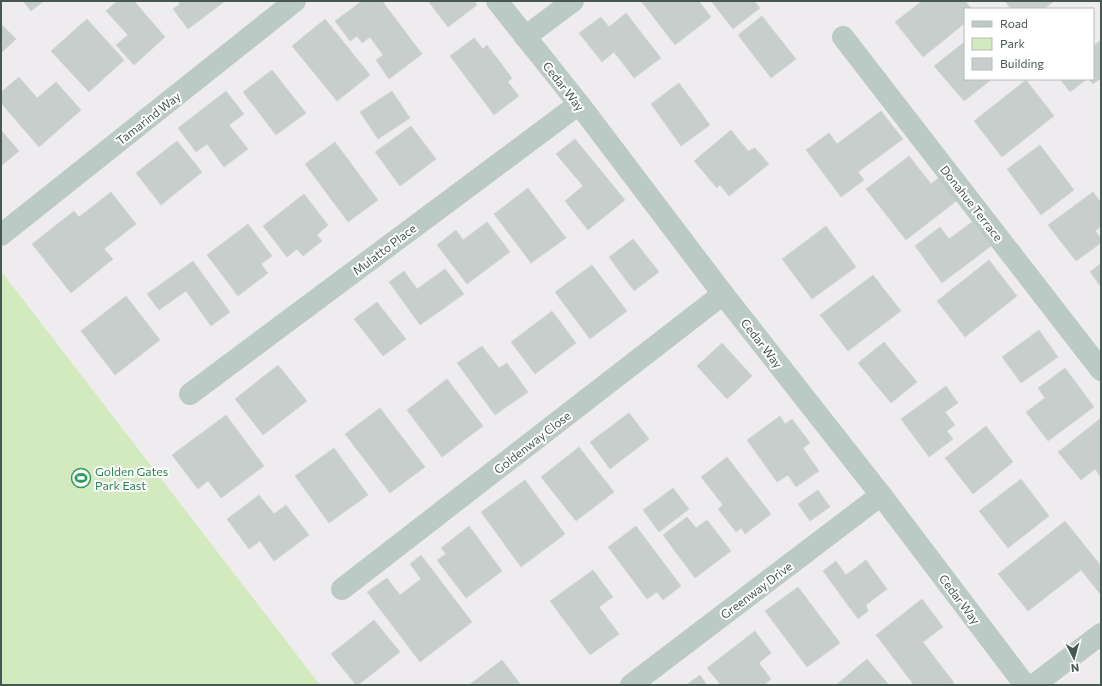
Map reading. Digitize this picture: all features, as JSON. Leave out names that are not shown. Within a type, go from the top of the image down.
[{"type":"street","name":"Tamarind Way","points":[[1,234],[295,1]]},
{"type":"street","name":"Cedar Way","points":[[497,1],[579,104],[723,294],[881,495],[1025,685]]},
{"type":"street","points":[[525,37],[573,1]]},
{"type":"street","name":"Donahue Terrace","points":[[843,37],[1101,370]]},
{"type":"street","name":"Mulatto Place","points":[[190,394],[579,104]]},
{"type":"street","name":"Goldenway Close","points":[[342,589],[723,294]]},
{"type":"street","name":"Greenway Drive","points":[[631,685],[881,495]]},
{"type":"street","points":[[1034,685],[1101,634]]},
{"type":"green space","name":"Golden Gates Park East","points":[[1,271],[320,685],[1,685]]},
{"type":"building","points":[[23,1],[44,1],[31,11]]},
{"type":"building","points":[[117,1],[134,1],[165,37],[134,65],[116,45],[128,35],[106,11]]},
{"type":"building","points":[[178,1],[225,1],[188,29],[173,9],[180,4]]},
{"type":"building","points":[[362,1],[382,1],[422,54],[389,79],[376,60],[383,55],[370,37],[362,43],[357,36],[350,41],[335,21]]},
{"type":"building","points":[[428,1],[474,1],[477,5],[448,27]]},
{"type":"building","points":[[641,1],[699,1],[711,17],[675,45]]},
{"type":"building","points":[[711,1],[754,1],[760,8],[733,29]]},
{"type":"building","points":[[922,1],[965,1],[971,8],[964,8],[964,24],[923,57],[895,22]]},
{"type":"building","points":[[1005,1],[1054,1],[1045,8],[1010,8]]},
{"type":"building","points":[[626,13],[661,58],[634,78],[614,52],[602,62],[579,33],[601,17],[609,27]]},
{"type":"building","points":[[762,16],[796,59],[771,78],[738,35]]},
{"type":"building","points":[[87,19],[124,60],[89,92],[51,51]]},
{"type":"building","points":[[325,19],[370,75],[337,101],[292,46]]},
{"type":"building","points":[[1,24],[16,39],[1,53]]},
{"type":"building","points":[[474,38],[483,49],[487,45],[512,78],[508,82],[519,96],[494,115],[450,56]]},
{"type":"building","points":[[1101,40],[1101,78],[1093,84],[1090,80],[1094,80],[1094,45]]},
{"type":"building","points":[[963,43],[964,80],[991,80],[964,101],[934,66]]},
{"type":"building","points":[[272,70],[306,113],[276,135],[243,92]]},
{"type":"building","points":[[19,77],[37,98],[56,82],[81,110],[39,147],[1,103],[1,92]]},
{"type":"building","points":[[1026,80],[1054,116],[1002,157],[974,121]]},
{"type":"building","points":[[1061,80],[1086,80],[1070,92]]},
{"type":"building","points":[[679,83],[710,125],[681,146],[651,104]]},
{"type":"building","points":[[226,91],[244,114],[229,125],[248,149],[224,167],[207,144],[196,152],[178,128]]},
{"type":"building","points":[[392,91],[410,118],[378,139],[360,112]]},
{"type":"building","points":[[881,111],[903,139],[858,172],[864,180],[841,197],[806,150],[829,133],[837,144]]},
{"type":"building","points":[[411,126],[436,159],[400,186],[375,152]]},
{"type":"building","points":[[1,130],[19,151],[1,166]]},
{"type":"building","points":[[731,130],[748,151],[755,148],[769,164],[729,196],[720,185],[717,188],[694,161]]},
{"type":"building","points":[[575,139],[625,200],[588,230],[565,201],[583,186],[556,154]]},
{"type":"building","points":[[177,141],[202,172],[161,205],[136,173]]},
{"type":"building","points":[[335,142],[378,200],[348,222],[305,164]]},
{"type":"building","points":[[1040,145],[1074,190],[1041,215],[1007,169]]},
{"type":"building","points":[[909,156],[931,184],[941,176],[959,199],[906,240],[866,189]]},
{"type":"building","points":[[528,188],[566,238],[531,263],[494,214]]},
{"type":"building","points":[[111,192],[136,224],[104,249],[113,259],[71,293],[32,244],[74,211],[79,217]]},
{"type":"building","points":[[1093,192],[1101,203],[1101,226],[1095,231],[1101,238],[1101,243],[1076,261],[1048,225]]},
{"type":"building","points":[[304,194],[328,225],[317,235],[322,241],[303,256],[297,249],[287,257],[263,226]]},
{"type":"building","points":[[487,222],[510,252],[467,284],[437,245],[456,230],[463,240]]},
{"type":"building","points":[[972,222],[991,246],[942,283],[915,246],[940,227],[949,239]]},
{"type":"building","points":[[248,224],[272,256],[261,264],[268,273],[238,296],[207,255]]},
{"type":"building","points":[[826,226],[856,267],[812,299],[782,259]]},
{"type":"building","points":[[633,239],[659,272],[634,291],[609,257]]},
{"type":"building","points":[[989,260],[1017,296],[965,337],[937,301]]},
{"type":"building","points":[[193,261],[230,312],[211,326],[186,291],[159,310],[147,294]]},
{"type":"building","points":[[1101,263],[1101,287],[1090,272]]},
{"type":"building","points":[[592,265],[627,311],[590,339],[555,292]]},
{"type":"building","points":[[445,269],[464,294],[420,325],[389,282],[404,271],[417,289]]},
{"type":"building","points":[[873,275],[901,311],[848,351],[820,315]]},
{"type":"building","points":[[126,296],[160,340],[115,375],[81,331]]},
{"type":"building","points":[[377,302],[406,339],[383,356],[354,319]]},
{"type":"building","points":[[552,311],[576,343],[535,374],[511,342]]},
{"type":"building","points":[[1039,330],[1058,357],[1021,383],[1002,357]]},
{"type":"building","points":[[884,342],[917,382],[891,403],[858,363]]},
{"type":"building","points":[[722,343],[752,376],[727,399],[697,366]]},
{"type":"building","points":[[482,346],[499,368],[507,363],[528,392],[495,415],[457,363]]},
{"type":"building","points":[[278,365],[307,401],[263,435],[235,399]]},
{"type":"building","points":[[1065,368],[1094,407],[1048,441],[1026,412],[1045,398],[1038,388]]},
{"type":"building","points":[[447,379],[483,426],[442,457],[407,410]]},
{"type":"building","points":[[946,386],[958,403],[945,412],[955,425],[947,431],[953,439],[929,457],[901,419]]},
{"type":"building","points":[[380,408],[425,467],[390,493],[345,434]]},
{"type":"building","points":[[629,413],[649,439],[610,469],[590,442]]},
{"type":"building","points":[[226,415],[264,466],[221,498],[208,481],[198,489],[172,455]]},
{"type":"building","points":[[780,416],[785,424],[792,419],[810,443],[803,448],[819,471],[796,487],[788,475],[777,482],[747,440]]},
{"type":"building","points":[[1101,418],[1101,477],[1095,469],[1081,480],[1058,452]]},
{"type":"building","points":[[986,426],[1013,462],[973,494],[945,458]]},
{"type":"building","points":[[579,447],[614,492],[576,521],[541,477]]},
{"type":"building","points":[[334,448],[368,495],[329,523],[295,476]]},
{"type":"building","points":[[727,457],[771,514],[745,534],[741,528],[736,532],[718,509],[723,505],[701,477]]},
{"type":"building","points":[[1021,479],[1049,516],[1008,548],[979,511]]},
{"type":"building","points":[[525,480],[565,534],[521,567],[481,512]]},
{"type":"building","points":[[673,488],[689,509],[659,532],[643,510]]},
{"type":"building","points":[[818,490],[830,507],[810,521],[798,504]]},
{"type":"building","points":[[259,495],[274,514],[286,505],[309,535],[274,561],[260,541],[249,549],[227,519]]},
{"type":"building","points":[[687,517],[696,528],[707,520],[731,551],[695,578],[663,535]]},
{"type":"building","points":[[1065,521],[1101,566],[1101,595],[1081,570],[1028,611],[998,574]]},
{"type":"building","points":[[469,526],[502,571],[466,598],[437,560],[446,554],[441,548]]},
{"type":"building","points":[[636,526],[681,586],[663,600],[657,592],[647,599],[608,547]]},
{"type":"building","points":[[421,555],[472,622],[420,662],[367,592],[387,578],[400,595],[421,579],[410,564]]},
{"type":"building","points":[[866,560],[887,589],[866,605],[868,611],[858,619],[823,571],[836,561],[846,575]]},
{"type":"building","points":[[593,570],[613,597],[599,607],[619,634],[590,655],[550,601]]},
{"type":"building","points":[[798,587],[840,643],[807,667],[765,611]]},
{"type":"building","points":[[922,599],[943,627],[923,642],[954,683],[950,685],[914,685],[876,635]]},
{"type":"building","points":[[374,620],[400,652],[358,685],[356,685],[331,654]]},
{"type":"building","points":[[755,631],[771,653],[759,663],[771,679],[764,685],[721,685],[707,668]]},
{"type":"building","points":[[867,659],[889,685],[836,685]]},
{"type":"building","points":[[502,660],[521,685],[469,685]]},
{"type":"building","points":[[700,675],[707,685],[686,685]]},
{"type":"place","name":"Golden Gates Park East","points":[[81,478]]}]
